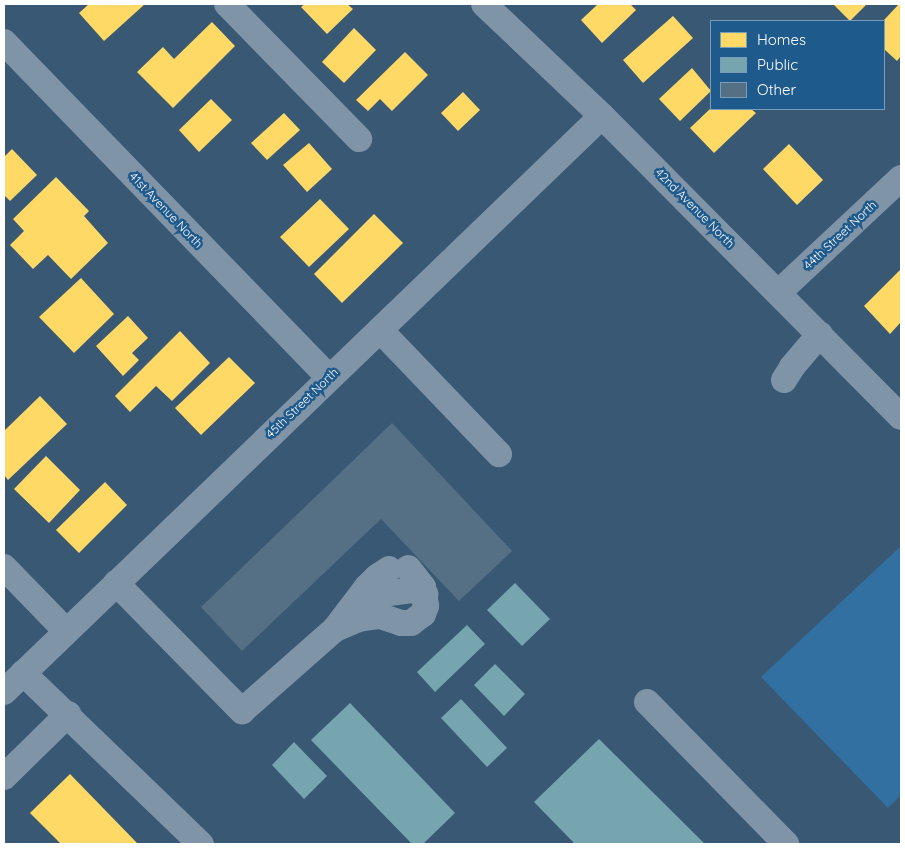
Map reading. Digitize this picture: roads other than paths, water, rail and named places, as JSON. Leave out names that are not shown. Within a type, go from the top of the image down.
[{"type":"street","points":[[227,4],[359,138]]},
{"type":"street","name":"42nd Avenue North","points":[[484,4],[602,116],[779,292],[901,417]]},
{"type":"street","name":"41st Avenue North","points":[[4,42],[329,377]]},
{"type":"street","name":"45th Street North","points":[[4,692],[602,116]]},
{"type":"street","name":"44th Street North","points":[[779,292],[901,178]]},
{"type":"street","points":[[380,330],[499,454]]},
{"type":"street","points":[[784,380],[792,367],[820,334]]},
{"type":"street","points":[[4,567],[66,631]]},
{"type":"street","points":[[116,583],[242,711],[335,629],[377,577],[398,569],[418,577],[425,594],[426,606],[423,614],[411,623],[401,624],[380,616],[358,618],[335,629]]},
{"type":"street","points":[[360,597],[412,590],[425,594]]},
{"type":"street","points":[[24,673],[202,844]]},
{"type":"street","points":[[647,702],[786,844]]},
{"type":"street","points":[[4,777],[68,714]]}]
